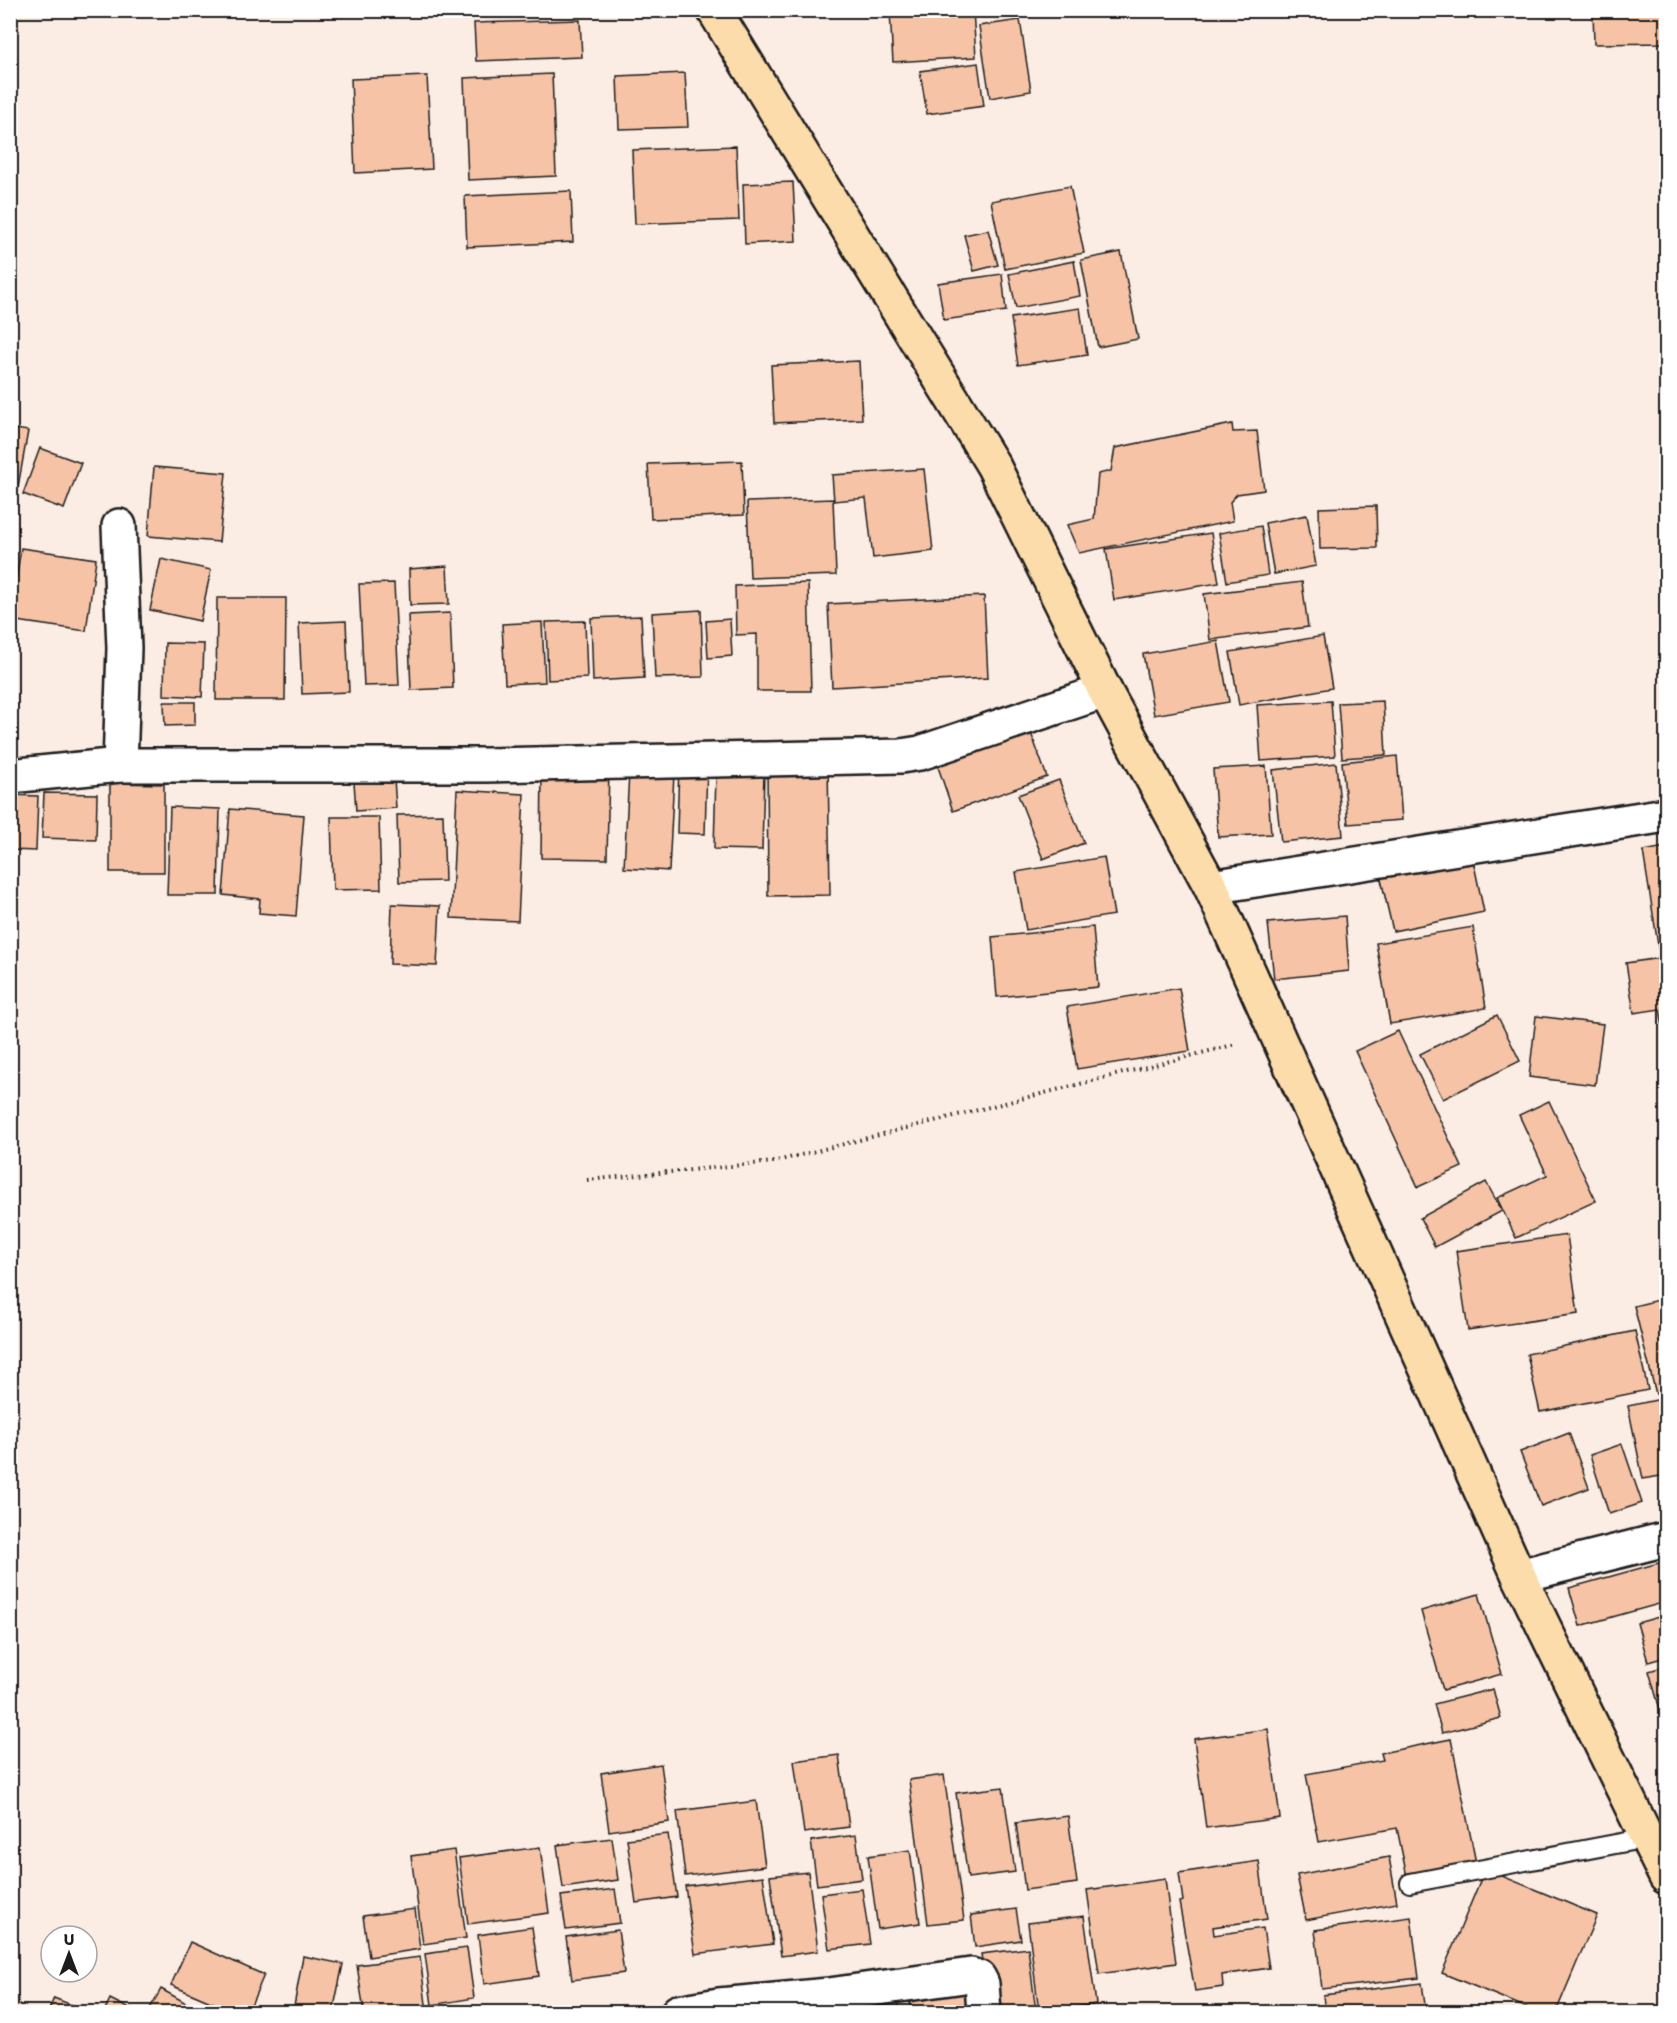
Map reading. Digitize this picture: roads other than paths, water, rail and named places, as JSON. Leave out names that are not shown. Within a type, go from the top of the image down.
[{"type":"main road","points":[[714,10],[993,465],[1105,691],[1211,887],[1519,1576],[1666,1877]]},
{"type":"street","points":[[119,525],[123,648],[120,765]]},
{"type":"street","points":[[10,776],[120,765],[487,765],[901,756],[920,753],[1105,691]]},
{"type":"street","points":[[1211,887],[1666,815]]},
{"type":"street","points":[[1519,1576],[1666,1539]]},
{"type":"street","points":[[678,2013],[719,2005],[829,1995],[971,1975],[979,1978],[982,1984],[984,2013]]},
{"type":"lane","points":[[1410,1882],[1647,1838]]}]
